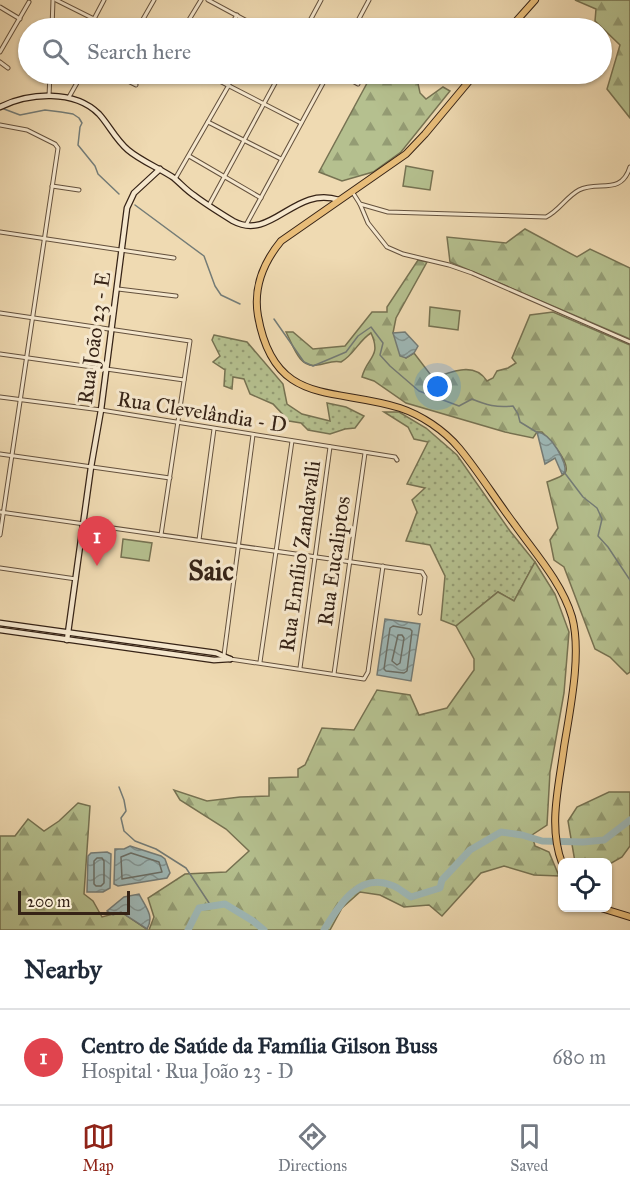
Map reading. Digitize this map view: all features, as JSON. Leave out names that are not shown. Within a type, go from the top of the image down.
[{"type":"highway","points":[[519,18],[535,0]]},
{"type":"highway","points":[[468,84],[406,154],[281,241],[266,261],[259,281],[257,306],[264,339],[279,368],[302,386],[399,408],[434,426],[457,445],[549,572],[565,599],[572,618],[575,645],[568,720],[556,802],[555,839],[561,858]]},
{"type":"highway","points":[[612,911],[630,917]]},
{"type":"street","points":[[52,18],[54,0],[92,18]]},
{"type":"street","points":[[95,18],[104,0]]},
{"type":"street","points":[[144,18],[154,0]]},
{"type":"street","points":[[190,18],[201,0]]},
{"type":"street","points":[[208,0],[242,18]]},
{"type":"street","points":[[311,18],[321,0]]},
{"type":"street","points":[[359,18],[369,0]]},
{"type":"street","points":[[21,18],[29,2]]},
{"type":"street","points":[[0,7],[18,18]]},
{"type":"street","points":[[0,52],[18,22]]},
{"type":"street","points":[[0,63],[8,68]]},
{"type":"street","points":[[49,96],[50,84]]},
{"type":"street","points":[[69,99],[77,84]]},
{"type":"street","points":[[209,205],[274,84]]},
{"type":"street","points":[[246,226],[322,84]]},
{"type":"street","points":[[175,179],[229,85],[301,123]]},
{"type":"street","points":[[0,107],[9,103],[49,96],[69,99],[93,110],[129,151],[175,179],[209,205],[246,226],[262,225],[309,198],[329,197],[339,200]]},
{"type":"street","points":[[208,122],[281,159]]},
{"type":"street","points":[[0,125],[27,130],[57,146],[20,400],[1,512],[0,535]]},
{"type":"street","points":[[189,156],[261,198]]},
{"type":"street","points":[[360,204],[388,212],[546,217],[555,213],[578,191],[612,186],[621,182],[630,167]]},
{"type":"street","name":"Rua João 23 - E","points":[[67,640],[118,289],[125,220],[130,199],[160,169]]},
{"type":"street","points":[[52,186],[80,190]]},
{"type":"street","points":[[352,191],[368,223],[387,246],[403,254],[471,273],[630,342]]},
{"type":"street","points":[[0,232],[174,258]]},
{"type":"street","points":[[118,289],[176,296]]},
{"type":"street","points":[[0,313],[190,341],[161,535]]},
{"type":"street","points":[[0,354],[184,380]]},
{"type":"street","name":"Rua Clevelândia - D","points":[[0,397],[101,410],[395,457],[397,460]]},
{"type":"street","points":[[199,540],[214,428]]},
{"type":"street","points":[[223,658],[253,435]]},
{"type":"street","points":[[260,663],[292,441]]},
{"type":"street","name":"Rua Emílio Zandavalli","points":[[300,668],[330,447]]},
{"type":"street","name":"Rua Eucaliptos","points":[[334,674],[365,452]]},
{"type":"street","points":[[0,454],[170,478]]},
{"type":"street","points":[[1,512],[422,572],[425,577],[420,613]]},
{"type":"street","points":[[0,623],[364,679],[368,672],[383,566]]},
{"type":"street","points":[[0,568],[76,579]]},
{"type":"street","points":[[20,633],[22,626]]},
{"type":"street","points":[[0,630],[214,660],[223,658]]},
{"type":"green space","points":[[575,0],[630,0],[630,118],[607,89],[608,84],[612,84],[612,72],[620,45],[612,37],[612,18],[595,18],[596,9]]},
{"type":"green space","points":[[367,84],[418,84],[420,93],[426,99],[443,87],[450,91],[401,152],[373,172],[342,181],[319,172]]},
{"type":"green space","points":[[406,166],[433,171],[430,190],[403,186]]},
{"type":"green space","points":[[525,229],[577,257],[590,249],[630,268],[630,339],[450,262],[447,237],[506,243]]},
{"type":"green space","points":[[418,260],[427,262],[396,318],[393,333],[406,358],[414,353],[433,378],[455,371],[469,370],[476,371],[487,381],[493,378],[497,371],[516,363],[512,358],[530,315],[553,312],[630,345],[630,672],[627,674],[610,657],[595,649],[564,567],[554,560],[550,540],[558,528],[547,482],[562,476],[566,469],[563,458],[542,432],[537,432],[533,438],[406,403],[374,381],[362,377],[374,352],[371,333],[341,362],[311,365],[301,360],[294,349],[286,332],[293,332],[313,349],[345,346],[372,312],[387,312],[387,307]]},
{"type":"green space","points":[[430,307],[460,311],[458,330],[429,326]]},
{"type":"green space","points":[[214,335],[247,342],[283,384],[287,404],[302,414],[330,421],[327,403],[346,407],[364,416],[355,428],[330,434],[308,430],[301,423],[289,421],[273,404],[250,394],[244,379],[233,377],[232,389],[224,386],[225,370],[213,362],[220,356],[212,340]]},
{"type":"green space","points":[[384,412],[399,412],[426,428],[457,455],[510,531],[535,562],[514,601],[498,592],[456,626],[441,620],[445,576],[430,545],[406,541],[417,512],[412,500],[425,488],[407,484],[428,442],[414,439],[408,427]]},
{"type":"green space","points":[[123,539],[152,543],[149,561],[121,557]]},
{"type":"green space","points":[[535,562],[555,594],[569,632],[564,693],[550,772],[547,825],[532,835],[535,846],[549,852],[558,876],[534,875],[504,866],[481,873],[442,916],[429,905],[404,907],[380,895],[360,892],[342,908],[330,930],[149,930],[154,917],[148,898],[185,874],[226,872],[249,851],[226,829],[180,800],[174,790],[207,801],[269,796],[269,778],[298,777],[298,769],[305,765],[322,728],[354,730],[377,690],[410,695],[419,715],[447,708],[474,670],[474,659],[456,626],[498,592],[514,601]]},
{"type":"green space","points":[[609,792],[630,792],[630,846],[622,857],[612,863],[612,858],[574,858],[568,821],[577,807]]},
{"type":"green space","points":[[78,803],[90,806],[84,894],[93,901],[102,917],[121,912],[148,930],[0,930],[0,836],[15,836],[28,819],[44,831],[59,821]]},
{"type":"water","points":[[405,332],[418,346],[414,353],[406,358],[400,356],[393,333]]},
{"type":"water","points":[[537,432],[548,437],[553,443],[563,462],[565,473],[562,474],[555,458],[545,464]]},
{"type":"water","points":[[385,619],[420,624],[411,681],[377,675]]},
{"type":"water","points":[[130,846],[165,859],[170,873],[167,878],[118,886],[114,884],[115,849]]},
{"type":"water","points":[[91,853],[111,854],[110,888],[103,892],[87,892],[88,856]]},
{"type":"water","points":[[139,894],[150,915],[147,929],[121,912],[113,915],[107,911],[124,897]]},
{"type":"waterway","points":[[4,109],[20,115],[45,110],[73,114],[79,118],[82,123],[78,145],[95,166],[98,174],[119,194]]},
{"type":"waterway","points":[[135,205],[204,256],[215,286],[221,295],[240,304]]},
{"type":"waterway","points":[[274,319],[304,362],[313,366],[346,352],[358,336],[371,327],[383,343],[380,355],[419,391],[459,406],[472,399],[492,406],[513,406],[520,422],[538,433]]},
{"type":"waterway","points":[[564,472],[583,497],[597,508],[602,519],[598,536],[630,580]]},
{"type":"waterway","points":[[119,787],[126,811],[121,818],[124,831],[135,841],[156,849],[186,868],[211,906]]},
{"type":"waterway","points":[[324,930],[343,902],[359,887],[379,882],[394,886],[411,897],[440,888],[442,880],[470,850],[501,832],[542,841],[583,842],[604,840],[630,820]]},
{"type":"waterway","points":[[188,930],[199,908],[225,904],[264,930]]},
{"type":"place","name":"Centro de Saúde da Família Gilson Buss","points":[[97,566]]},
{"type":"district","name":"Saic","points":[[211,570]]}]
